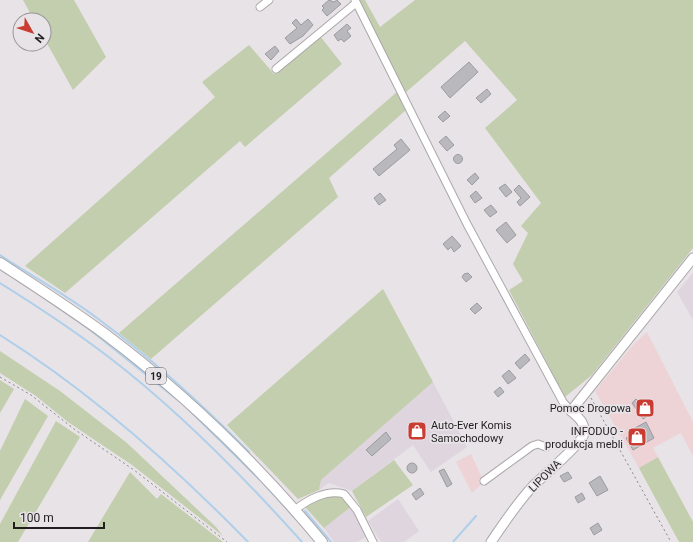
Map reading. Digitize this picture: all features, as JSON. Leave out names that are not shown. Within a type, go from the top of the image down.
[{"type":"highway","name":"19","points":[[0,262],[105,334],[166,384],[209,422],[295,510],[322,542]]},
{"type":"main road","points":[[571,411],[693,258]]},
{"type":"main road","name":"LIPOWA","points":[[491,542],[512,510],[533,486],[581,440],[584,428],[582,422],[571,411]]},
{"type":"street","points":[[260,7],[269,0]]},
{"type":"street","points":[[276,69],[355,1],[467,224],[563,402],[571,411]]},
{"type":"street","points":[[484,481],[532,446],[538,444],[546,447]]},
{"type":"street","points":[[295,510],[325,493],[332,492],[344,494],[357,510],[373,542]]},
{"type":"path","points":[[0,377],[30,395],[74,429],[134,470],[227,542]]},
{"type":"path","points":[[586,391],[597,407],[671,542]]},
{"type":"shaded area","points":[[693,273],[693,320],[677,292]]},
{"type":"shaded area","points":[[647,332],[693,422],[693,456],[681,433],[653,448],[658,457],[639,468],[595,391],[633,345]]},
{"type":"shaded area","name":"Auto-Ever Komis Samochodowy","points":[[433,382],[467,447],[431,472],[413,445],[352,491],[329,483],[319,490],[321,480]]},
{"type":"shaded area","points":[[471,454],[484,482],[472,493],[456,462]]},
{"type":"shaded area","points":[[398,499],[419,531],[404,542],[381,542],[368,521]]},
{"type":"shaded area","points":[[352,506],[367,536],[358,542],[334,542],[324,528]]},
{"type":"green space","points":[[23,0],[74,0],[106,57],[73,90],[52,52],[52,12],[30,12]]},
{"type":"green space","points":[[357,0],[365,0],[380,27],[415,0],[693,0],[693,248],[592,375],[565,397],[509,290],[523,281],[513,264],[528,233],[521,226],[541,203],[485,128],[517,100],[465,41],[405,93]]},
{"type":"green space","points":[[320,36],[342,64],[245,147],[240,141],[65,293],[25,266],[215,97],[202,82],[249,45],[274,74]]},
{"type":"green space","points":[[398,91],[406,110],[329,178],[338,197],[151,359],[119,333]]},
{"type":"green space","points":[[383,289],[433,382],[321,480],[319,490],[298,499],[227,425]]},
{"type":"green space","points":[[0,351],[60,391],[127,443],[216,527],[223,536],[132,465],[68,422],[36,396],[0,373]]},
{"type":"green space","points":[[0,380],[14,389],[0,413]]},
{"type":"green space","points":[[25,399],[48,416],[0,500],[0,451]]},
{"type":"green space","points":[[56,421],[80,437],[18,542],[0,542],[0,524]]},
{"type":"green space","points":[[658,457],[693,522],[693,542],[679,542],[639,468]]},
{"type":"green space","points":[[394,460],[413,485],[366,517],[352,491]]},
{"type":"green space","points":[[130,472],[157,499],[161,494],[223,542],[88,542]]},
{"type":"green space","points":[[332,496],[341,497],[352,506],[324,528],[305,507],[323,498]]},
{"type":"building","points":[[329,0],[334,2],[337,0],[341,4],[327,16],[322,10],[324,8],[322,6]]},
{"type":"building","points":[[296,19],[301,25],[308,19],[313,25],[303,36],[290,44],[285,38],[297,28],[292,23]]},
{"type":"building","points":[[347,24],[351,28],[347,31],[351,36],[344,42],[341,39],[338,41],[334,35]]},
{"type":"building","points":[[275,46],[279,51],[271,60],[265,54]]},
{"type":"building","points":[[469,62],[478,72],[450,98],[441,87]]},
{"type":"building","points":[[487,89],[491,94],[481,103],[476,98]]},
{"type":"building","points":[[445,111],[450,116],[443,122],[438,117]]},
{"type":"building","points":[[446,136],[454,145],[447,151],[439,142]]},
{"type":"building","points":[[401,139],[410,150],[379,176],[373,169],[397,149],[394,145]]},
{"type":"building","points":[[458,154],[463,159],[458,164],[453,159]]},
{"type":"building","points":[[475,173],[479,178],[472,185],[467,180]]},
{"type":"building","points":[[505,184],[512,192],[506,197],[499,188]]},
{"type":"building","points":[[519,185],[530,197],[520,206],[517,202],[521,198],[514,190]]},
{"type":"building","points":[[476,191],[482,198],[475,203],[470,196]]},
{"type":"building","points":[[380,193],[386,200],[379,205],[374,198]]},
{"type":"building","points":[[491,205],[497,212],[490,217],[484,210]]},
{"type":"building","points":[[506,222],[516,235],[507,243],[496,230]]},
{"type":"building","points":[[452,236],[461,246],[454,252],[451,247],[448,250],[443,244]]},
{"type":"building","points":[[468,273],[472,277],[466,282],[462,277],[464,274]]},
{"type":"building","points":[[477,303],[482,308],[475,314],[470,309]]},
{"type":"building","points":[[525,354],[530,360],[520,369],[515,363]]},
{"type":"building","points":[[509,370],[516,378],[508,384],[502,376]]},
{"type":"building","points":[[500,387],[504,392],[498,397],[494,392]]},
{"type":"building","name":"Pomoc Drogowa","points":[[636,399],[641,404],[649,401],[653,408],[647,412],[648,416],[643,419],[632,403]]},
{"type":"building","name":"INFODUO - produkcja mebli","points":[[646,422],[654,438],[633,450],[626,438],[637,432],[635,428]]},
{"type":"building","points":[[386,432],[391,439],[372,456],[366,450]]},
{"type":"building","points":[[412,463],[417,468],[412,473],[407,468]]},
{"type":"building","points":[[444,469],[452,484],[447,487],[439,471]]},
{"type":"building","points":[[568,472],[572,478],[564,482],[560,476]]},
{"type":"building","points":[[600,476],[608,490],[597,496],[589,483]]},
{"type":"building","points":[[420,488],[424,494],[416,500],[412,494]]},
{"type":"building","points":[[582,493],[585,499],[578,503],[575,497]]},
{"type":"building","points":[[598,523],[602,530],[594,535],[590,528]]},
{"type":"waterway","points":[[0,255],[73,301],[117,333],[176,382],[249,452]]},
{"type":"waterway","points":[[0,269],[9,275]]},
{"type":"waterway","points":[[0,283],[83,338],[161,400],[234,469],[302,542]]},
{"type":"waterway","points":[[43,297],[89,329],[179,401]]},
{"type":"waterway","points":[[0,335],[34,357],[99,405],[161,458],[220,513],[248,542]]},
{"type":"waterway","points":[[183,404],[262,482],[296,519]]},
{"type":"waterway","points":[[305,511],[331,542]]},
{"type":"waterway","points":[[453,542],[476,516]]},
{"type":"place","name":"Pomoc Drogowa","points":[[645,408]]},
{"type":"place","name":"Auto-Ever Komis Samochodowy","points":[[417,431]]},
{"type":"place","name":"INFODUO - produkcja mebli","points":[[637,437]]}]
